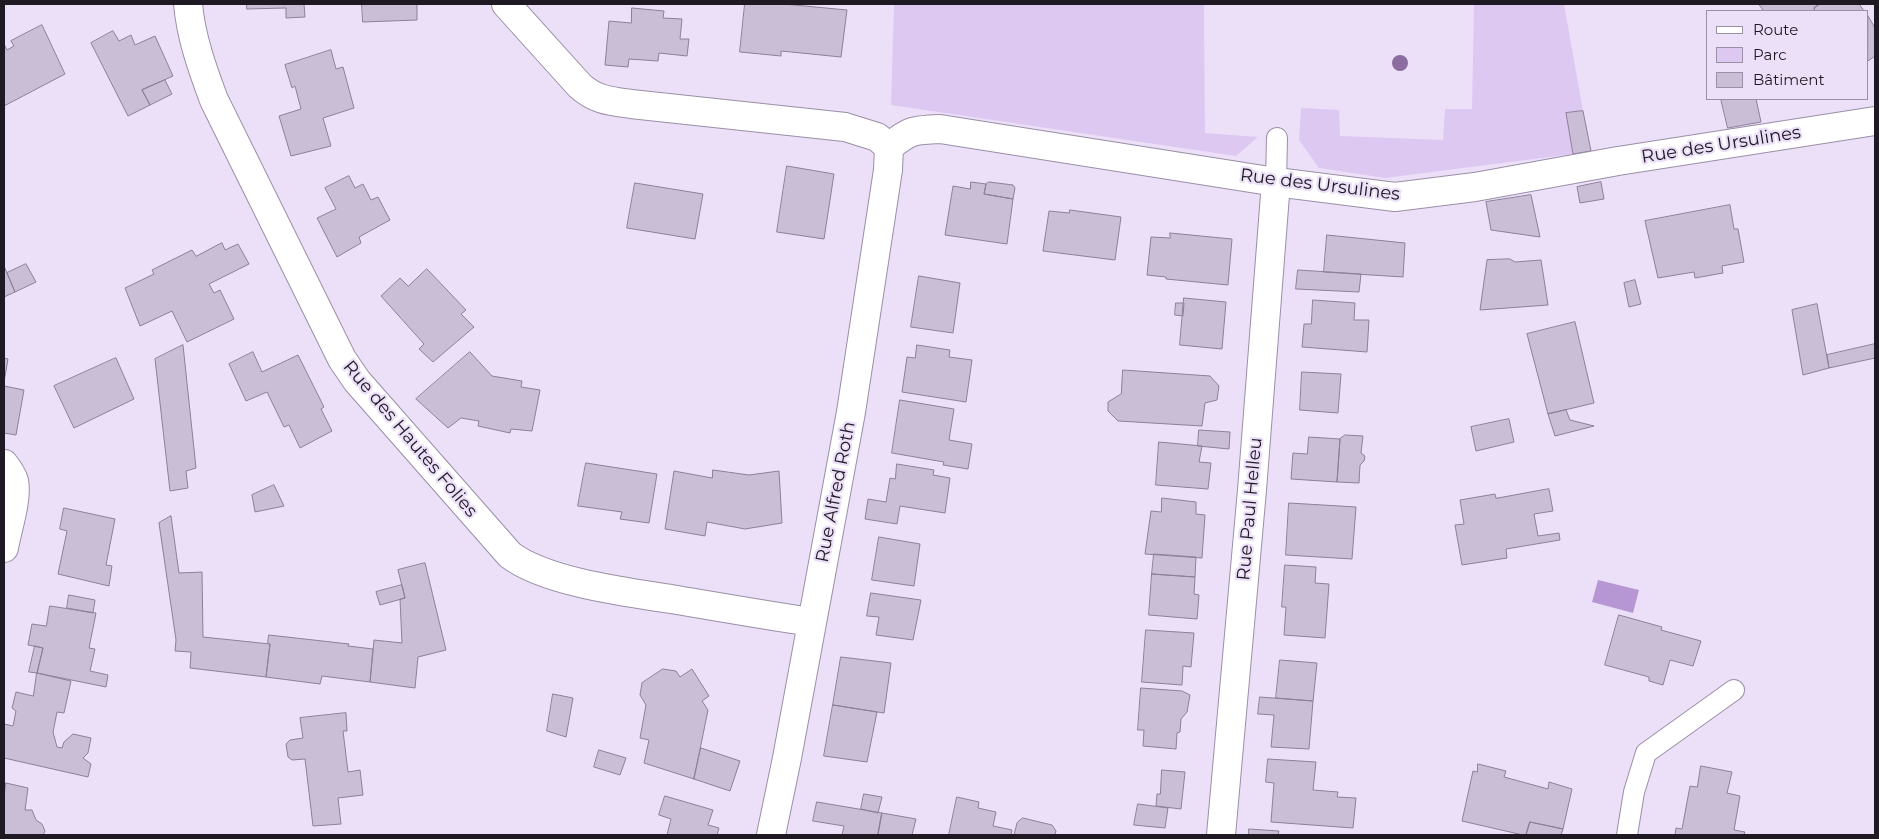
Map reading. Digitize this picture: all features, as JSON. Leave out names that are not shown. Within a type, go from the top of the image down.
[{"type":"street","name":"Rue des Hautes Folies","points":[[188,4],[190,27],[198,57],[214,100],[342,359],[357,381],[510,555],[529,567],[547,574],[589,584],[642,595],[811,622]]},
{"type":"street","points":[[506,4],[590,95],[601,99],[640,106],[845,127],[877,137],[889,147]]},
{"type":"street","name":"Rue des Ursulines","points":[[889,147],[901,137],[914,130],[940,129],[1276,182],[1396,197],[1475,187],[1618,161],[1875,121]]},
{"type":"street","name":"Rue Alfred Roth","points":[[771,835],[851,412],[886,179],[889,147]]},
{"type":"street","name":"Rue Paul Helleu","points":[[1221,835],[1250,510],[1276,182]]},
{"type":"street","points":[[4,464],[10,470],[14,481],[14,494],[4,548]]},
{"type":"lane","points":[[1276,182],[1277,138]]},
{"type":"lane","points":[[1627,835],[1634,792],[1646,753],[1734,690]]},
{"type":"green space","points":[[894,4],[1204,4],[1205,133],[1258,137],[1236,156],[891,105]]},
{"type":"green space","points":[[1474,4],[1564,4],[1583,111],[1566,113],[1573,154],[1385,178],[1319,168],[1299,140],[1301,108],[1339,110],[1340,136],[1443,140],[1445,109],[1472,109]]},
{"type":"shaded area","points":[[1598,580],[1639,590],[1633,613],[1592,602]]},
{"type":"building","points":[[247,4],[304,4],[305,17],[286,18],[286,8],[247,9]]},
{"type":"building","points":[[362,4],[417,4],[417,20],[363,22]]},
{"type":"building","points":[[745,4],[784,4],[847,10],[841,57],[781,51],[781,56],[740,52]]},
{"type":"building","points":[[1759,4],[1820,4],[1814,8],[1815,10],[1763,10]]},
{"type":"building","points":[[1820,4],[1859,4],[1863,10],[1815,10],[1814,8]]},
{"type":"building","points":[[632,8],[664,11],[663,18],[682,19],[680,39],[689,39],[687,56],[659,53],[658,61],[629,59],[628,67],[605,65],[609,21],[631,23]]},
{"type":"building","points":[[1869,18],[1875,28],[1875,56],[1869,60]]},
{"type":"building","points":[[42,25],[65,74],[4,106],[4,44],[7,50],[14,46],[11,41]]},
{"type":"building","points":[[113,31],[119,41],[131,35],[135,45],[155,36],[173,76],[142,90],[150,105],[128,116],[91,43]]},
{"type":"building","points":[[331,50],[336,69],[343,67],[354,108],[323,118],[331,146],[291,156],[279,116],[301,109],[295,86],[292,88],[285,65]]},
{"type":"building","points":[[165,80],[172,94],[150,105],[142,90]]},
{"type":"building","points":[[1721,100],[1756,100],[1761,122],[1728,128]]},
{"type":"building","points":[[1583,111],[1591,151],[1573,154],[1566,113]]},
{"type":"building","points":[[787,166],[834,174],[824,239],[777,232]]},
{"type":"building","points":[[349,176],[355,188],[363,184],[371,200],[378,197],[390,220],[359,237],[361,243],[337,257],[317,218],[336,209],[325,188]]},
{"type":"building","points":[[971,182],[986,184],[984,194],[1013,199],[1007,244],[945,235],[953,186],[970,189]]},
{"type":"building","points":[[989,182],[1013,185],[1015,188],[1013,199],[984,194],[986,184]]},
{"type":"building","points":[[1601,182],[1604,199],[1580,203],[1577,187]]},
{"type":"building","points":[[635,183],[703,194],[695,239],[627,228]]},
{"type":"building","points":[[1531,195],[1540,237],[1491,230],[1486,202]]},
{"type":"building","points":[[1730,205],[1734,229],[1738,229],[1744,262],[1722,266],[1723,273],[1695,278],[1694,272],[1658,278],[1645,221]]},
{"type":"building","points":[[1070,210],[1121,217],[1115,260],[1043,251],[1049,211],[1069,213]]},
{"type":"building","points":[[1170,233],[1232,239],[1228,285],[1166,279],[1166,277],[1147,275],[1151,237],[1170,238]]},
{"type":"building","points":[[1327,235],[1405,243],[1403,277],[1324,272]]},
{"type":"building","points":[[222,243],[225,250],[238,244],[249,264],[209,284],[214,293],[220,290],[234,319],[187,342],[172,311],[140,326],[125,288],[154,274],[152,270],[192,250],[196,256]]},
{"type":"building","points":[[1510,259],[1515,262],[1541,260],[1548,305],[1480,310],[1487,260]]},
{"type":"building","points":[[26,264],[36,282],[15,292],[7,273]]},
{"type":"building","points":[[4,266],[15,292],[4,297]]},
{"type":"building","points":[[427,269],[466,310],[461,314],[474,327],[433,362],[419,349],[424,344],[381,296],[400,278],[408,286]]},
{"type":"building","points":[[1298,270],[1361,274],[1359,292],[1296,289]]},
{"type":"building","points":[[919,276],[960,283],[953,333],[911,327]]},
{"type":"building","points":[[1635,280],[1641,304],[1629,307],[1624,283]]},
{"type":"building","points":[[1184,298],[1226,302],[1222,349],[1180,345]]},
{"type":"building","points":[[1313,300],[1355,303],[1354,320],[1369,320],[1367,352],[1302,347],[1304,324],[1311,324]]},
{"type":"building","points":[[1176,303],[1184,303],[1183,316],[1175,315]]},
{"type":"building","points":[[1817,304],[1829,368],[1803,375],[1792,310]]},
{"type":"building","points":[[1575,322],[1594,403],[1548,414],[1527,334]]},
{"type":"building","points":[[1875,344],[1875,358],[1829,368],[1827,355]]},
{"type":"building","points":[[183,345],[196,468],[186,471],[188,488],[170,491],[155,359]]},
{"type":"building","points":[[917,345],[950,350],[949,357],[972,360],[966,402],[902,392],[907,357],[915,358]]},
{"type":"building","points":[[253,352],[262,372],[298,355],[324,407],[321,409],[332,431],[300,448],[289,425],[284,427],[267,392],[246,401],[229,364]]},
{"type":"building","points":[[470,352],[492,376],[522,381],[521,387],[540,390],[532,431],[511,429],[510,433],[478,426],[479,421],[461,418],[448,428],[416,399]]},
{"type":"building","points":[[4,358],[8,359],[4,382]]},
{"type":"building","points":[[116,358],[134,399],[74,428],[54,386]]},
{"type":"building","points":[[1123,370],[1210,376],[1219,386],[1217,400],[1205,403],[1202,426],[1118,421],[1108,411],[1108,402],[1121,394]]},
{"type":"building","points":[[1302,372],[1341,374],[1338,413],[1300,410]]},
{"type":"building","points":[[4,386],[24,390],[16,435],[4,433]]},
{"type":"building","points":[[900,400],[954,409],[949,440],[972,444],[968,469],[943,465],[944,462],[892,453]]},
{"type":"building","points":[[1566,410],[1570,420],[1594,426],[1555,436],[1548,414]]},
{"type":"building","points":[[1509,419],[1514,442],[1476,451],[1471,427]]},
{"type":"building","points":[[1199,430],[1230,432],[1229,449],[1198,446]]},
{"type":"building","points":[[1345,435],[1363,436],[1361,453],[1365,456],[1364,461],[1360,465],[1359,483],[1337,482],[1340,439]]},
{"type":"building","points":[[1309,437],[1340,439],[1337,482],[1291,479],[1293,453],[1307,454]]},
{"type":"building","points":[[1159,442],[1202,446],[1199,462],[1211,463],[1208,489],[1156,485]]},
{"type":"building","points":[[586,463],[657,474],[649,523],[620,519],[622,512],[578,506]]},
{"type":"building","points":[[897,464],[934,470],[933,475],[950,478],[945,513],[900,506],[897,524],[865,519],[868,499],[886,502],[890,478],[895,479]]},
{"type":"building","points":[[713,470],[749,475],[779,471],[782,523],[745,529],[707,522],[705,536],[665,529],[674,471],[712,478]]},
{"type":"building","points":[[274,485],[284,506],[255,512],[252,495]]},
{"type":"building","points":[[1549,489],[1553,511],[1534,514],[1538,536],[1559,533],[1560,540],[1506,549],[1507,558],[1462,565],[1455,525],[1464,524],[1460,500],[1495,494],[1496,498]]},
{"type":"building","points":[[1162,498],[1196,502],[1196,514],[1205,515],[1202,558],[1145,554],[1151,511],[1161,512]]},
{"type":"building","points":[[1289,503],[1356,507],[1352,559],[1286,555]]},
{"type":"building","points":[[64,508],[115,519],[106,565],[112,566],[109,586],[58,574],[67,531],[60,529]]},
{"type":"building","points":[[171,516],[179,573],[202,572],[203,637],[270,644],[266,677],[190,668],[191,652],[175,651],[176,640],[159,523]]},
{"type":"building","points":[[879,537],[920,544],[914,586],[872,580]]},
{"type":"building","points":[[1154,554],[1196,557],[1195,577],[1152,574]]},
{"type":"building","points":[[425,563],[446,650],[418,657],[415,688],[370,682],[374,640],[402,643],[400,599],[405,598],[398,570]]},
{"type":"building","points":[[1285,565],[1316,567],[1315,583],[1329,584],[1325,638],[1284,635],[1286,607],[1282,607]]},
{"type":"building","points":[[1152,574],[1195,577],[1194,594],[1199,595],[1197,619],[1149,615]]},
{"type":"building","points":[[402,585],[405,598],[380,605],[376,592]]},
{"type":"building","points":[[871,593],[921,600],[913,640],[876,635],[879,617],[867,616]]},
{"type":"building","points":[[69,595],[95,600],[93,613],[67,608]]},
{"type":"building","points":[[50,606],[96,613],[89,648],[95,649],[90,671],[108,675],[106,687],[37,673],[43,648],[28,645],[32,624],[46,626]]},
{"type":"building","points":[[1619,615],[1662,627],[1661,630],[1701,641],[1693,666],[1670,660],[1663,685],[1649,681],[1649,677],[1605,665]]},
{"type":"building","points":[[1146,630],[1194,633],[1191,667],[1183,666],[1182,685],[1142,682]]},
{"type":"building","points":[[269,635],[349,644],[348,646],[373,649],[370,682],[322,676],[320,684],[266,677],[270,644],[268,643]]},
{"type":"building","points":[[35,646],[43,648],[37,673],[29,672]]},
{"type":"building","points":[[841,657],[891,663],[884,713],[833,705]]},
{"type":"building","points":[[1280,660],[1317,663],[1313,701],[1276,698]]},
{"type":"building","points":[[663,669],[676,671],[680,677],[692,669],[709,696],[702,701],[708,710],[694,779],[644,763],[649,740],[640,738],[646,705],[640,695],[642,683]]},
{"type":"building","points":[[37,673],[71,681],[64,713],[57,712],[53,732],[57,747],[62,748],[64,742],[73,734],[91,738],[88,753],[83,758],[91,764],[88,777],[4,758],[4,724],[13,726],[16,711],[12,708],[16,692],[33,696]]},
{"type":"building","points":[[1141,688],[1182,691],[1190,695],[1187,712],[1181,719],[1180,732],[1177,733],[1176,749],[1143,746],[1144,730],[1138,730]]},
{"type":"building","points":[[553,694],[573,698],[566,737],[547,731]]},
{"type":"building","points":[[1260,697],[1313,701],[1309,749],[1271,747],[1274,715],[1258,714]]},
{"type":"building","points":[[833,705],[877,712],[867,762],[824,756]]},
{"type":"building","points":[[346,713],[347,731],[343,731],[348,772],[360,770],[363,795],[338,798],[341,824],[313,826],[305,759],[292,760],[288,757],[286,744],[290,740],[303,738],[300,718]]},
{"type":"building","points":[[701,748],[740,761],[730,791],[694,779]]},
{"type":"building","points":[[599,750],[626,758],[620,775],[594,767]]},
{"type":"building","points":[[1268,759],[1316,762],[1313,790],[1338,792],[1337,797],[1356,798],[1353,828],[1271,822],[1274,783],[1266,782]]},
{"type":"building","points":[[1478,764],[1506,771],[1504,777],[1548,789],[1549,782],[1572,789],[1563,829],[1530,822],[1526,835],[1523,835],[1462,821],[1473,771],[1477,772]]},
{"type":"building","points":[[1701,766],[1732,772],[1727,793],[1740,796],[1734,830],[1745,832],[1744,835],[1675,835],[1676,828],[1682,829],[1690,786],[1697,787]]},
{"type":"building","points":[[1162,770],[1185,772],[1181,809],[1156,806],[1157,794],[1160,794]]},
{"type":"building","points":[[6,783],[28,788],[25,810],[32,810],[36,820],[42,824],[45,831],[43,835],[4,835]]},
{"type":"building","points":[[864,794],[882,797],[878,813],[861,809]]},
{"type":"building","points":[[665,796],[713,810],[708,825],[719,828],[717,835],[667,835],[671,819],[659,815]]},
{"type":"building","points":[[957,797],[979,802],[978,808],[996,812],[993,826],[1012,830],[1011,835],[949,835]]},
{"type":"building","points":[[817,802],[882,813],[878,835],[842,835],[844,826],[813,821]]},
{"type":"building","points":[[1138,804],[1168,808],[1165,828],[1134,825]]},
{"type":"building","points":[[882,813],[916,819],[912,835],[878,835]]},
{"type":"building","points":[[1023,818],[1052,825],[1056,831],[1055,835],[1014,835],[1017,823]]},
{"type":"building","points":[[1530,822],[1563,829],[1561,835],[1526,835]]},
{"type":"building","points":[[1249,829],[1279,831],[1278,835],[1249,835]]}]
